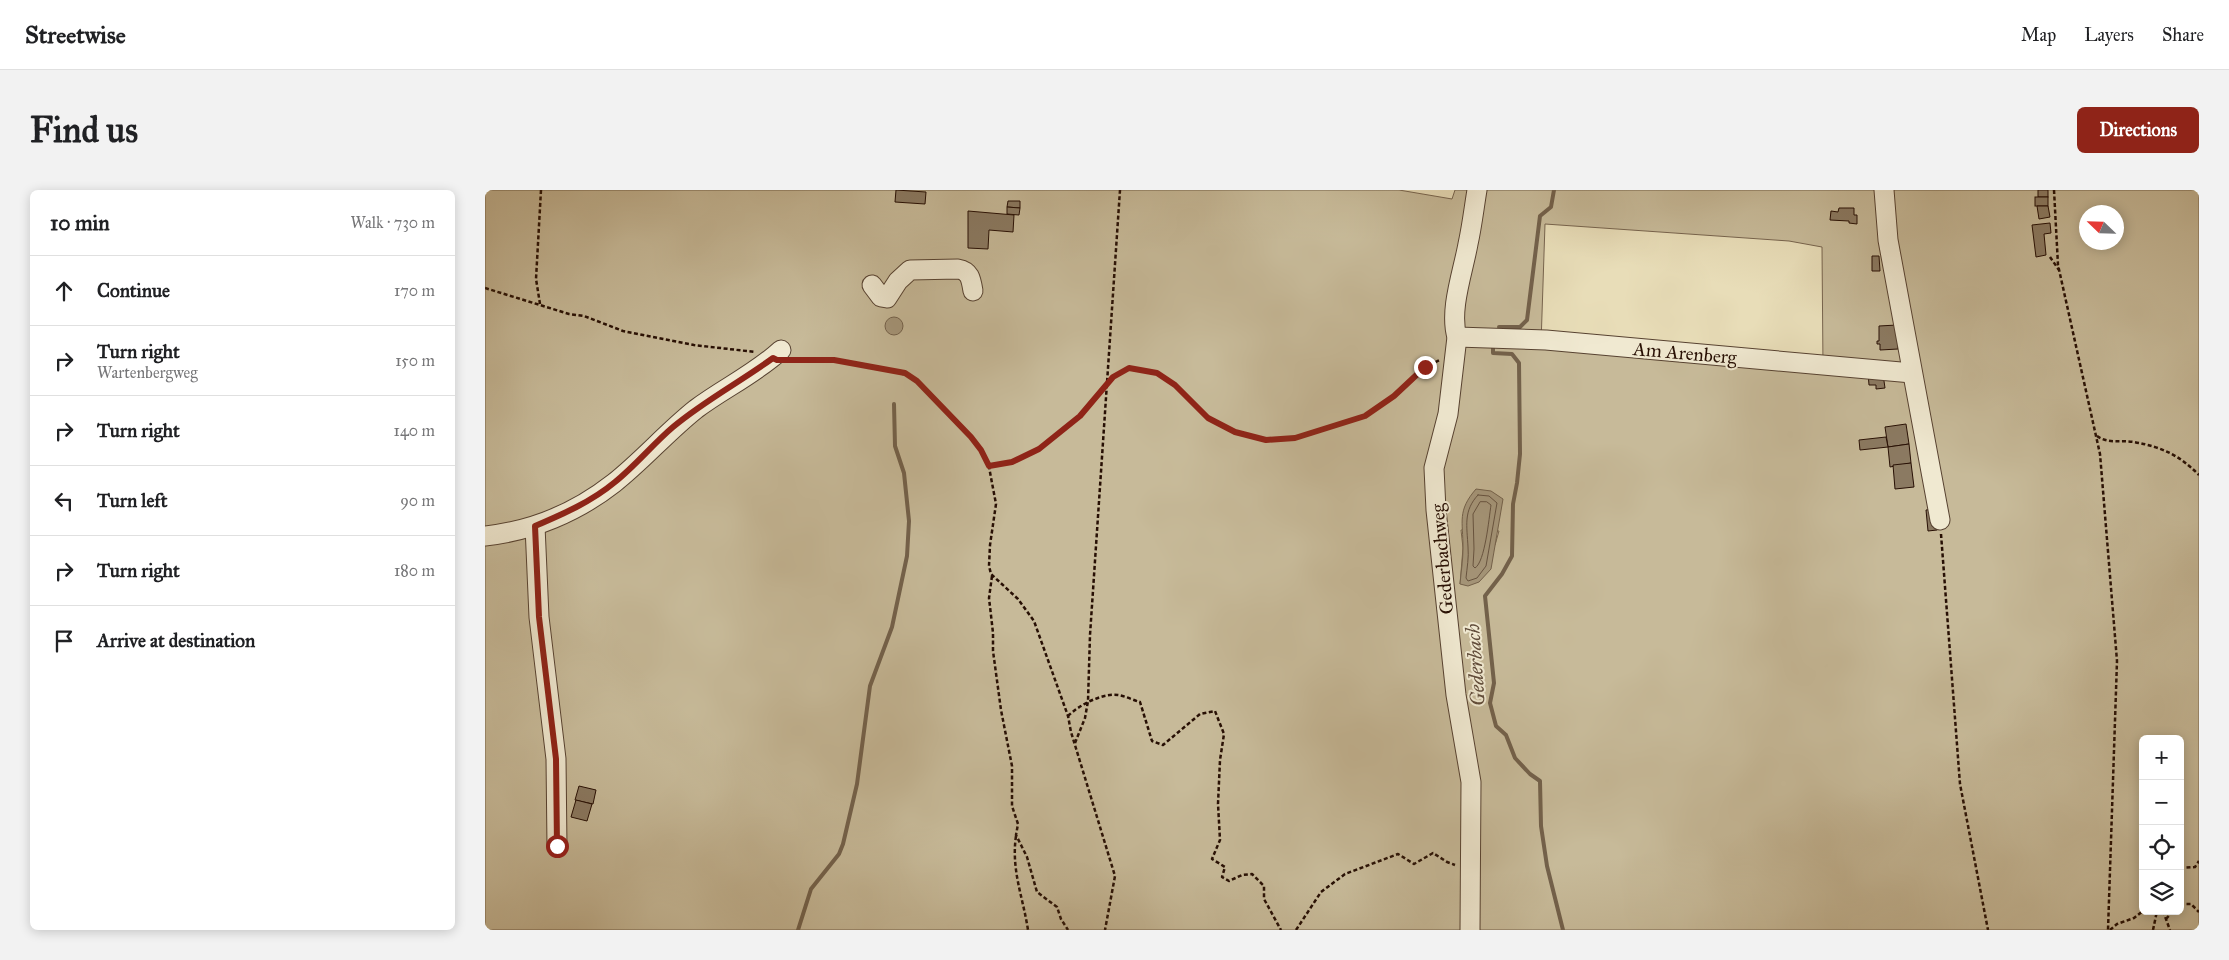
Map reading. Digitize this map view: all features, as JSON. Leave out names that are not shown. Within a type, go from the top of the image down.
[{"type":"street","name":"Gederbachweg","points":[[1470,930],[1471,782],[1455,695],[1436,510],[1434,468],[1448,414],[1456,345],[1454,327],[1459,284],[1477,190]]},
{"type":"street","points":[[1884,190],[1888,240],[1941,520]]},
{"type":"street","points":[[872,285],[881,297],[887,298],[898,281],[910,270],[957,269],[969,274],[973,291]]},
{"type":"street","name":"Am Arenberg","points":[[1456,345],[1555,341],[1912,373]]},
{"type":"street","points":[[485,536],[512,533],[535,526],[578,507],[615,483],[673,428],[714,395],[747,377],[777,354]]},
{"type":"street","points":[[535,526],[539,617],[556,759],[557,846]]},
{"type":"path","points":[[540,304],[537,270],[541,190]]},
{"type":"path","points":[[1075,744],[1085,718],[1088,701],[1090,635],[1120,190]]},
{"type":"path","points":[[2054,190],[2058,265],[2100,454],[2117,660],[2109,930]]},
{"type":"path","points":[[2050,257],[2059,270]]},
{"type":"path","points":[[485,288],[569,314],[584,316],[623,331],[694,345],[777,354],[777,360],[834,360],[905,373],[917,381],[971,437],[981,450],[989,466],[996,504],[989,566],[992,576],[989,598],[993,651],[1001,710],[1012,766],[1012,806],[1018,824],[1015,874],[1025,909],[1027,930]]},
{"type":"path","points":[[989,466],[1012,462],[1039,449],[1080,416],[1113,377],[1129,368],[1157,373],[1175,385],[1208,418],[1235,432],[1266,440],[1295,438],[1365,416],[1394,396],[1425,367],[1456,345]]},
{"type":"path","points":[[2096,436],[2103,441],[2133,442],[2167,450],[2199,475]]},
{"type":"path","points":[[1941,520],[1959,784],[1988,930]]},
{"type":"path","points":[[992,576],[1018,599],[1034,621],[1068,716],[1115,876],[1105,930]]},
{"type":"path","points":[[1068,716],[1088,701],[1117,694],[1141,702],[1152,740],[1163,744],[1200,714],[1215,711],[1224,734],[1220,760],[1218,804],[1220,840],[1212,858],[1225,867],[1222,877],[1229,881],[1242,875],[1252,874],[1264,886],[1264,898],[1281,930]]},
{"type":"path","points":[[1016,835],[1027,857],[1037,892],[1057,907],[1061,920],[1068,930]]},
{"type":"path","points":[[1296,930],[1321,892],[1345,874],[1398,854],[1415,864],[1433,853],[1447,862],[1471,870]]},
{"type":"path","points":[[2184,868],[2195,867],[2199,861]]},
{"type":"path","points":[[2184,904],[2191,904],[2199,912]]},
{"type":"path","points":[[2109,930],[2117,924],[2139,914]]},
{"type":"path","points":[[2153,930],[2156,915]]},
{"type":"path","points":[[2164,915],[2170,930]]},
{"type":"path","points":[[2166,919],[2170,915]]},
{"type":"shaded area","points":[[485,190],[1399,190],[1452,199],[1455,190],[2199,190],[2199,930],[485,930]],"holes":[[[1545,224],[1789,241],[1822,247],[1823,368],[1541,344]],[[1461,530],[1499,531],[1495,545],[1460,584],[1463,548]]]},
{"type":"water","points":[[894,317],[900,320],[903,326],[900,332],[894,335],[888,332],[885,326],[888,320]]},
{"type":"water","points":[[1476,489],[1491,491],[1503,499],[1491,569],[1479,582],[1468,586],[1460,584],[1463,552],[1462,517],[1466,504]]},
{"type":"building","points":[[896,190],[926,192],[925,204],[895,202]]},
{"type":"building","points":[[2038,190],[2048,190],[2048,197],[2038,197]]},
{"type":"building","points":[[2035,197],[2048,197],[2048,206],[2035,206]]},
{"type":"building","points":[[1008,201],[1020,201],[1020,208],[1007,207]]},
{"type":"building","points":[[2037,206],[2048,206],[2050,217],[2039,219]]},
{"type":"building","points":[[1007,207],[1020,208],[1019,215],[1007,214]]},
{"type":"building","points":[[1839,208],[1854,208],[1854,215],[1857,215],[1857,224],[1849,223],[1849,221],[1830,220],[1831,211],[1838,212]]},
{"type":"building","points":[[968,211],[1014,215],[1013,232],[989,230],[988,249],[968,248]]},
{"type":"building","points":[[2050,223],[2051,233],[2044,234],[2046,255],[2036,257],[2032,225]]},
{"type":"building","points":[[1872,256],[1879,256],[1880,271],[1872,271]]},
{"type":"building","points":[[1897,325],[1898,349],[1880,350],[1880,344],[1877,344],[1877,341],[1879,341],[1879,326]]},
{"type":"building","points":[[1868,373],[1883,374],[1885,388],[1876,389],[1876,385],[1869,385]]},
{"type":"building","points":[[1906,424],[1909,444],[1888,447],[1885,427]]},
{"type":"building","points":[[1886,437],[1888,447],[1860,450],[1859,440]]},
{"type":"building","points":[[1909,444],[1911,463],[1890,467],[1888,447]]},
{"type":"building","points":[[1911,463],[1914,487],[1895,489],[1893,465]]},
{"type":"building","points":[[1935,509],[1937,530],[1928,531],[1926,510]]},
{"type":"building","points":[[579,786],[596,790],[593,804],[575,800]]},
{"type":"building","points":[[576,800],[592,804],[587,821],[571,817]]},
{"type":"waterway","name":"Gederbach","points":[[1499,327],[1520,327],[1527,320],[1540,216],[1551,207],[1554,190]]},
{"type":"waterway","name":"Gederbach","points":[[1493,348],[1493,353],[1512,354],[1519,363],[1520,454],[1513,504],[1512,556],[1502,574],[1485,596],[1494,683],[1490,703],[1496,726],[1506,735],[1515,758],[1530,774],[1540,781],[1541,826],[1547,866],[1563,930]]},
{"type":"waterway","points":[[798,930],[811,889],[839,854],[843,844],[857,784],[870,686],[892,627],[907,556],[909,521],[904,473],[895,446],[894,404]]},
{"type":"route","points":[[557,846],[556,759],[539,617],[535,526],[578,507],[615,483],[673,428],[714,395],[747,377],[773,358],[777,360],[834,360],[905,373],[917,381],[971,437],[981,450],[989,466],[1012,462],[1039,449],[1080,416],[1113,377],[1129,368],[1157,373],[1175,385],[1208,418],[1235,432],[1266,440],[1295,438],[1365,416],[1394,396],[1425,367]]}]
